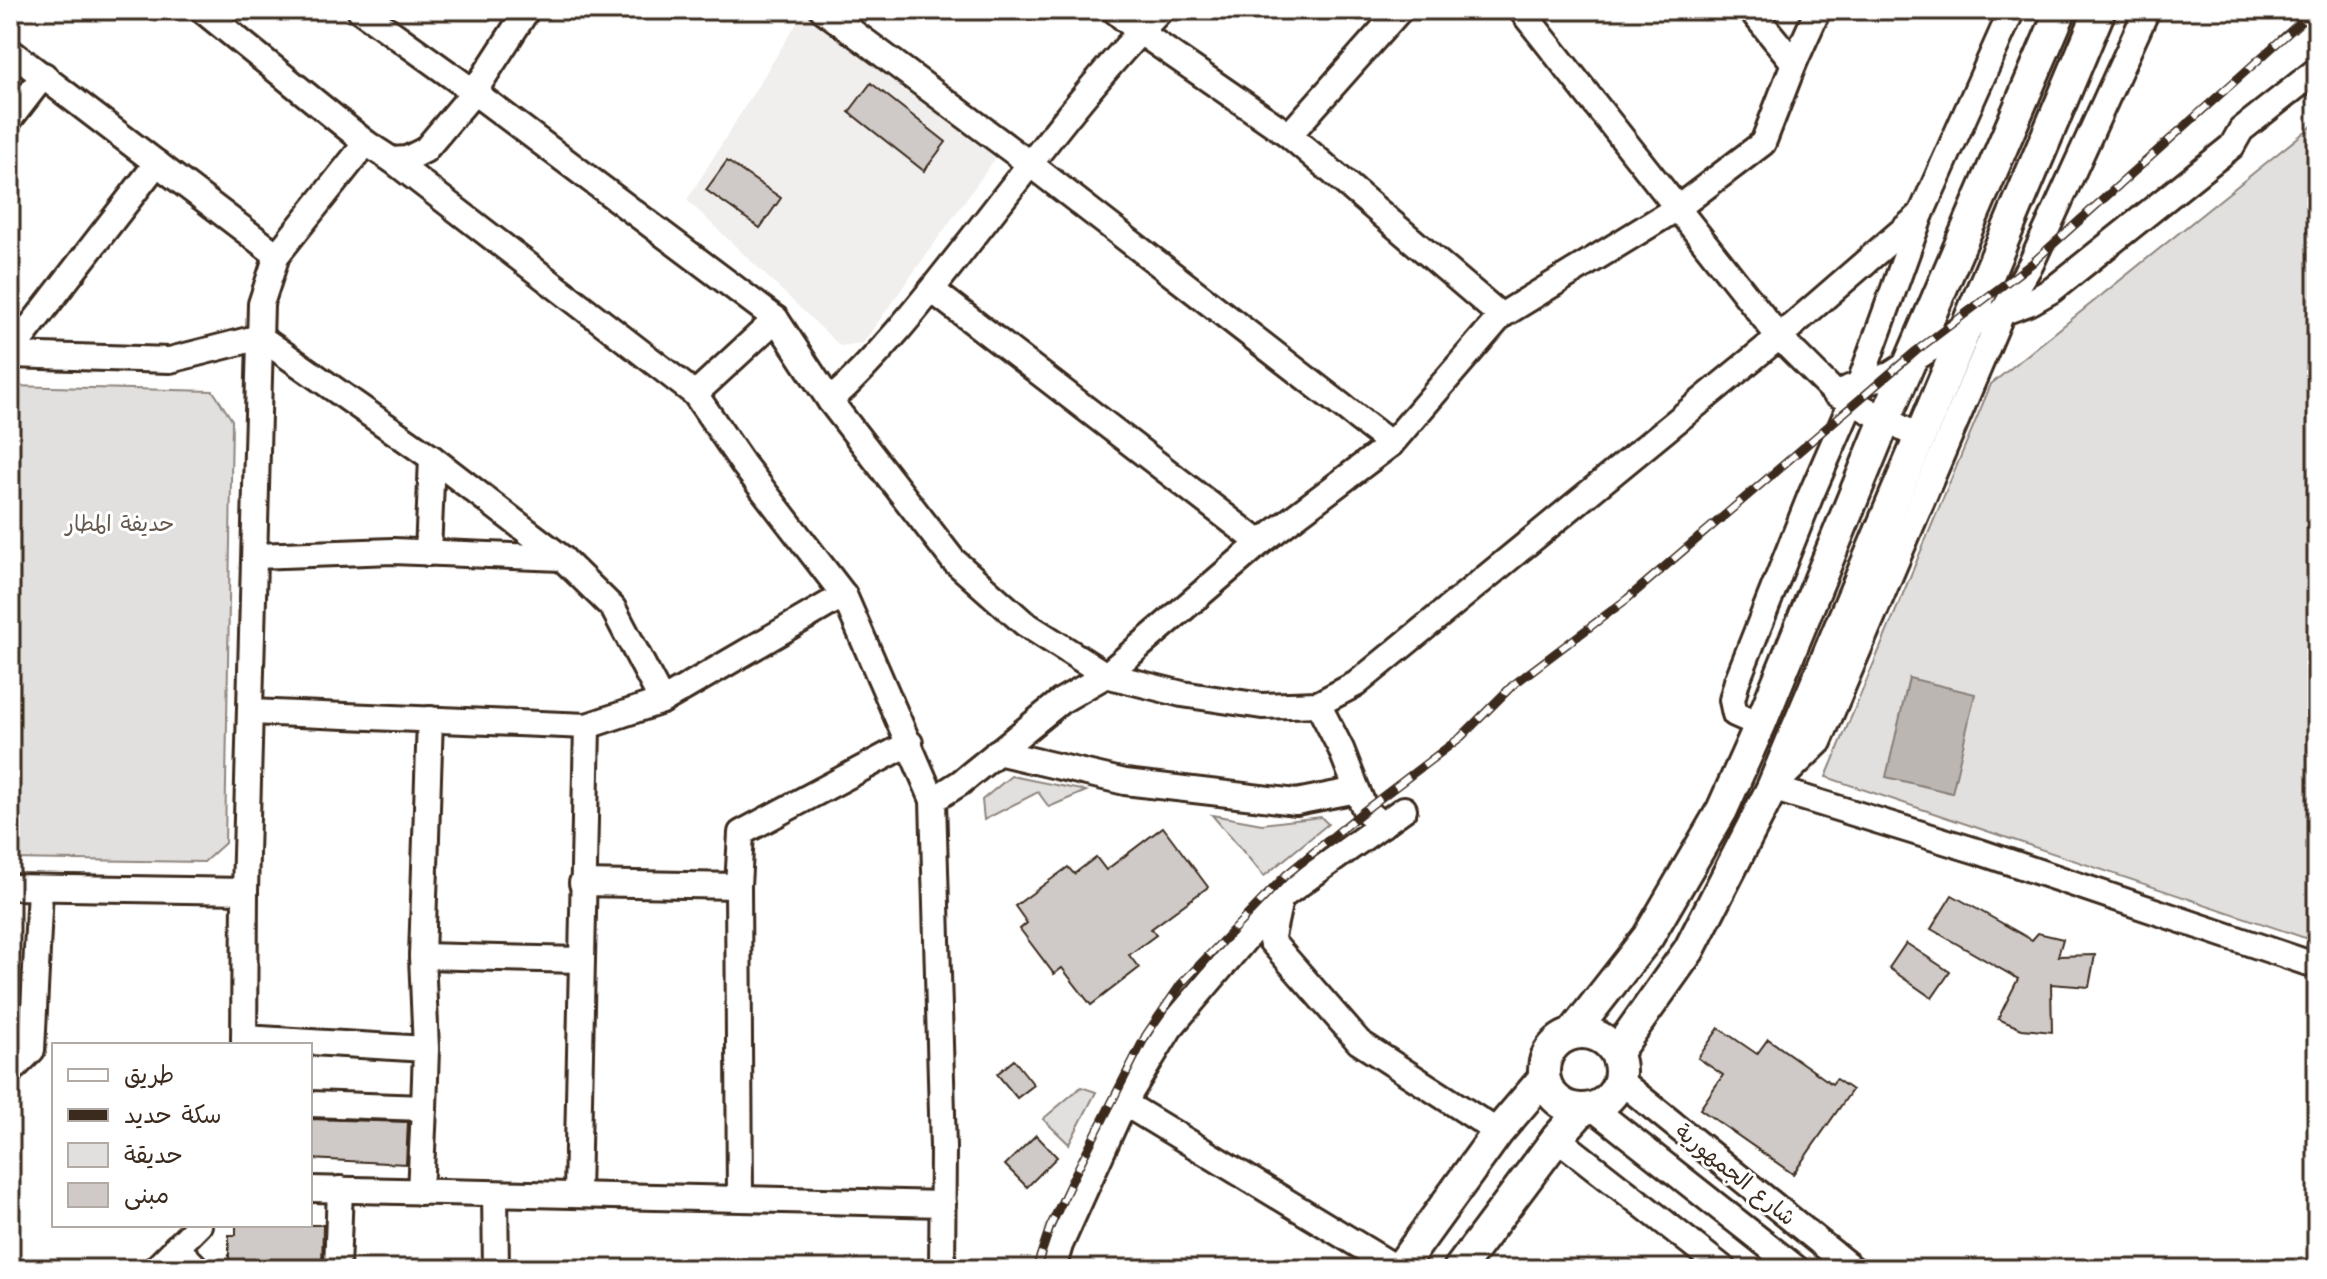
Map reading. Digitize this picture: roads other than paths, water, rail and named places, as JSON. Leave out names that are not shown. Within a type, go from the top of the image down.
[{"type":"main road","points":[[1588,1109],[1561,1104],[1547,1088],[1543,1066],[1553,1046],[1572,1034],[1648,937],[1722,810],[2061,10]]},
{"type":"main road","points":[[1459,1269],[1557,1138],[1588,1109],[1605,1102],[1614,1092],[1618,1066],[1689,950],[1772,788],[2100,10]]},
{"type":"main road","points":[[1572,1034],[1597,1036],[1608,1043],[1618,1066]]},
{"type":"main road","points":[[1398,1269],[1498,1132],[1544,1078]]},
{"type":"street","points":[[202,10],[366,143],[695,394],[743,464],[844,595],[933,800],[942,1269]]},
{"type":"street","points":[[360,10],[776,319],[830,401],[953,560],[1024,623],[1106,675],[1182,694],[1262,706],[1318,704],[1356,684],[1779,337],[1921,214]]},
{"type":"street","points":[[392,160],[407,159],[425,150],[474,92],[527,10]]},
{"type":"street","points":[[823,10],[1030,164],[1391,444]]},
{"type":"street","points":[[1114,10],[1140,32],[1289,135],[1501,316]]},
{"type":"street","points":[[830,401],[852,382],[932,290],[1030,164],[1161,10]]},
{"type":"street","points":[[1289,135],[1400,10]]},
{"type":"street","points":[[1521,10],[1779,337],[1885,420],[1919,437]]},
{"type":"street","points":[[1751,10],[1794,63]]},
{"type":"street","points":[[933,800],[960,783],[1061,701],[1106,675],[1260,543],[1391,444],[1501,316],[1679,207],[1763,143],[1818,10]]},
{"type":"street","points":[[1760,725],[1735,714],[1732,700],[1737,681],[1921,214],[2012,10]]},
{"type":"street","points":[[1772,788],[1819,742],[2002,313],[2031,264],[2147,10]]},
{"type":"street","points":[[10,51],[277,255]]},
{"type":"street","points":[[1849,393],[1890,375],[1964,327],[2052,290],[2232,146],[2241,130],[2317,70]]},
{"type":"street","points":[[10,119],[44,75]]},
{"type":"street","points":[[2232,146],[2250,141],[2317,89]]},
{"type":"street","points":[[270,1043],[244,1042],[245,891],[261,304],[277,255],[366,143]]},
{"type":"street","points":[[10,354],[157,163]]},
{"type":"street","points":[[932,290],[1260,543]]},
{"type":"street","points":[[695,394],[776,319]]},
{"type":"street","points":[[10,354],[170,360],[260,337],[432,458],[562,558],[613,608],[662,701]]},
{"type":"street","points":[[428,553],[432,458]]},
{"type":"street","points":[[255,556],[428,553],[562,558]]},
{"type":"street","points":[[250,712],[587,726],[662,701],[844,595]]},
{"type":"street","points":[[1318,704],[1341,749],[1365,810],[1382,825]]},
{"type":"street","points":[[420,1192],[426,1049],[422,956],[430,719]]},
{"type":"street","points":[[577,1194],[587,726]]},
{"type":"street","points":[[740,1197],[738,886],[741,833],[910,743]]},
{"type":"street","points":[[997,752],[1125,782],[1296,802],[1357,790]]},
{"type":"street","points":[[1772,788],[1980,852],[2317,966]]},
{"type":"street","points":[[1053,1269],[1060,1245],[1124,1103],[1170,1028],[1280,898],[1404,809]]},
{"type":"street","points":[[582,883],[738,886]]},
{"type":"street","points":[[10,887],[245,891]]},
{"type":"street","points":[[10,1072],[32,1050],[40,889]]},
{"type":"street","points":[[1280,898],[1271,941],[1359,1042],[1498,1132]]},
{"type":"street","points":[[422,956],[580,960]]},
{"type":"street","points":[[312,1045],[426,1049]]},
{"type":"street","name":"شارع الجمهورية","points":[[1618,1066],[1853,1269]]},
{"type":"street","points":[[1124,1103],[1398,1269]]},
{"type":"street","points":[[312,1104],[424,1108]]},
{"type":"street","name":"شارع الجمهورية","points":[[1588,1109],[1797,1269]]},
{"type":"street","points":[[1557,1138],[1724,1269]]},
{"type":"street","points":[[312,1189],[943,1204]]},
{"type":"street","points":[[337,1269],[340,1189]]},
{"type":"street","points":[[495,1194],[496,1269]]},
{"type":"street","points":[[155,1269],[197,1227]]},
{"type":"street","points":[[176,1247],[198,1269]]},
{"type":"railway","points":[[1036,1269],[1050,1227],[1146,1035],[1181,984],[1286,875],[1461,737],[1513,685],[1627,599],[1916,351],[2031,264],[2314,10]]},
{"type":"park label","name":"حديفة المطار","points":[[120,523]]}]
